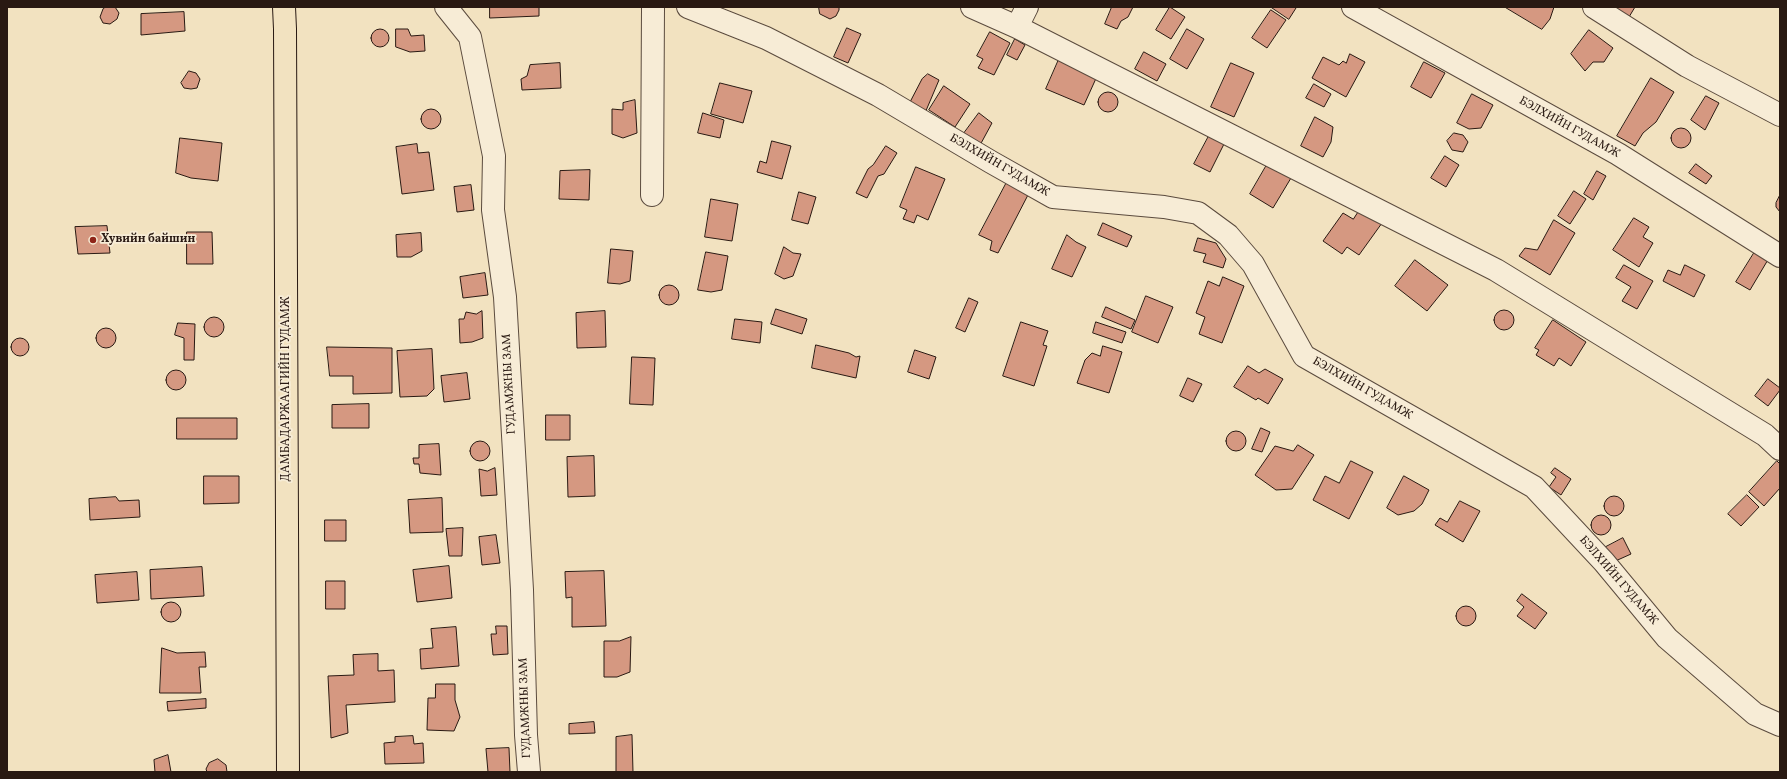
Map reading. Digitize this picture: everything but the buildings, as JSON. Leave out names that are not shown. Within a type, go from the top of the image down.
[{"type":"main road","name":"ДАМБАДАРЖААГИЙН ГУДАМЖ","points":[[284,7],[288,772]]},
{"type":"street","name":"ГУДАМЖНЫ ЗАМ","points":[[446,7],[470,37],[494,156],[493,210],[505,297],[522,582],[526,735],[529,772]]},
{"type":"street","points":[[652,195],[653,7]]},
{"type":"street","name":"БЭЛХИЙН ГУДАМЖ","points":[[688,7],[766,38],[878,96],[1053,197],[1164,207],[1198,213],[1228,234],[1253,264],[1304,356],[1534,487],[1604,562],[1667,638],[1755,714],[1780,725]]},
{"type":"street","points":[[972,7],[1017,27],[1496,270],[1765,435],[1780,449]]},
{"type":"street","points":[[1017,27],[1027,7]]},
{"type":"street","name":"БЭЛХИЙН ГУДАМЖ","points":[[1354,7],[1618,154],[1780,256]]},
{"type":"street","points":[[1594,7],[1687,66],[1780,115]]},
{"type":"place","name":"Хувийн байшин","points":[[93,240]]}]
